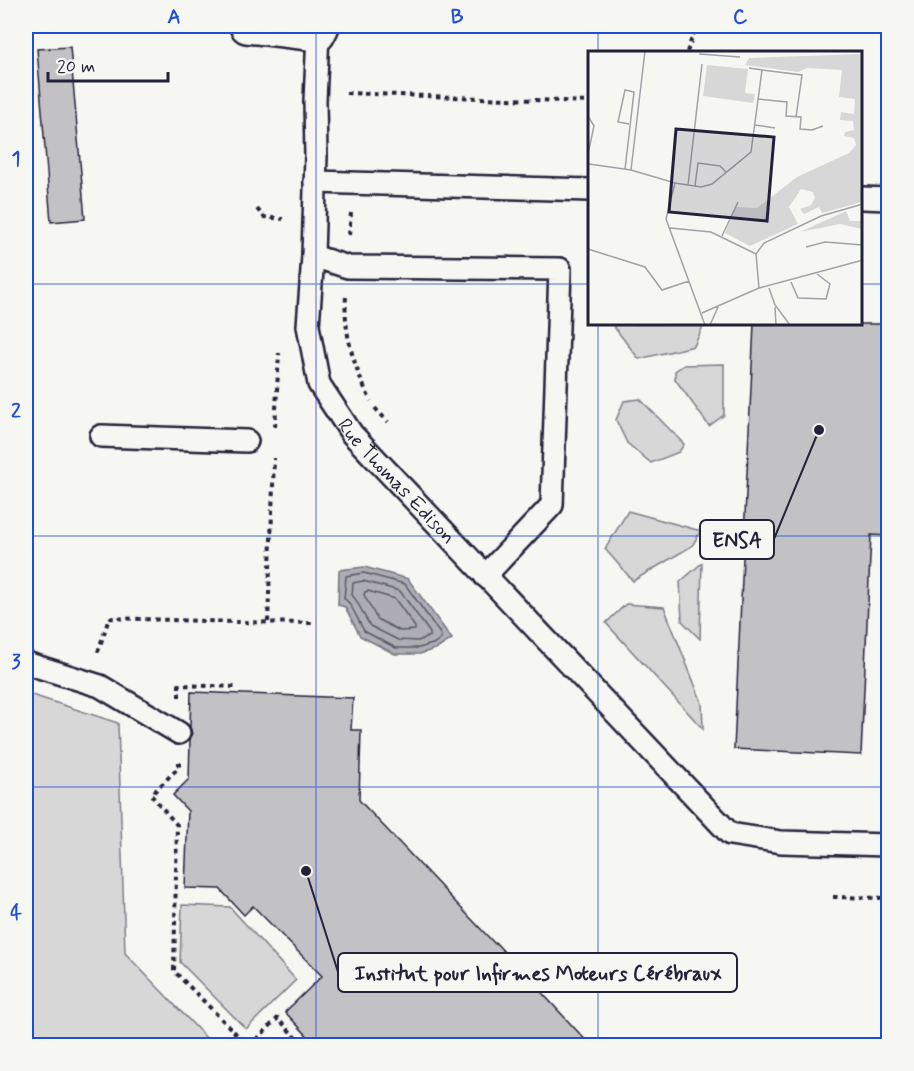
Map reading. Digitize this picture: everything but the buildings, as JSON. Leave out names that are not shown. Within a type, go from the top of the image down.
[{"type":"street","points":[[247,26],[320,30]]},
{"type":"lane","name":"Rue Thomas Edison","points":[[320,30],[316,92],[313,256],[308,326],[319,384],[352,434],[730,834],[781,842],[888,845]]},
{"type":"lane","points":[[315,182],[588,190]]},
{"type":"lane","points":[[863,198],[888,199]]},
{"type":"lane","points":[[313,256],[348,267],[560,269],[552,506],[486,576]]},
{"type":"lane","points":[[101,436],[247,441]]},
{"type":"lane","points":[[26,663],[100,686],[179,733]]},
{"type":"path","points":[[687,51],[694,26]]},
{"type":"path","points":[[316,92],[588,102]]},
{"type":"path","points":[[257,209],[264,217],[285,219]]},
{"type":"path","points":[[275,430],[279,348]]},
{"type":"path","points":[[268,622],[274,454]]},
{"type":"path","points":[[103,634],[109,618],[315,623]]},
{"type":"path","points":[[238,687],[179,685],[179,767],[151,795],[177,825],[174,971],[249,1046],[278,1018],[303,1046]]},
{"type":"path","points":[[833,897],[888,898]]},
{"type":"shaded area","points":[[703,326],[694,346],[639,359],[614,327]]},
{"type":"shaded area","points":[[724,364],[724,415],[709,426],[675,379],[675,371],[684,365]]},
{"type":"shaded area","points":[[640,399],[684,444],[679,452],[651,463],[627,443],[616,420],[624,401]]},
{"type":"shaded area","points":[[628,511],[701,531],[692,546],[633,581],[605,549]]},
{"type":"shaded area","points":[[702,563],[700,639],[682,621],[680,582]]},
{"type":"shaded area","points":[[626,604],[664,607],[702,703],[703,729],[606,623]]},
{"type":"shaded area","points":[[26,693],[118,723],[125,953],[213,1045],[26,1045]]},
{"type":"shaded area","points":[[182,905],[230,907],[296,980],[246,1029],[180,962]]},
{"type":"water","points":[[364,567],[408,579],[452,639],[438,648],[420,654],[395,654],[360,636],[345,607],[338,605],[339,570]]},
{"type":"place","name":"ENSA","points":[[819,430]]},
{"type":"place","name":"Institut pour Infirmes Moteurs Cérébraux","points":[[306,871]]}]
